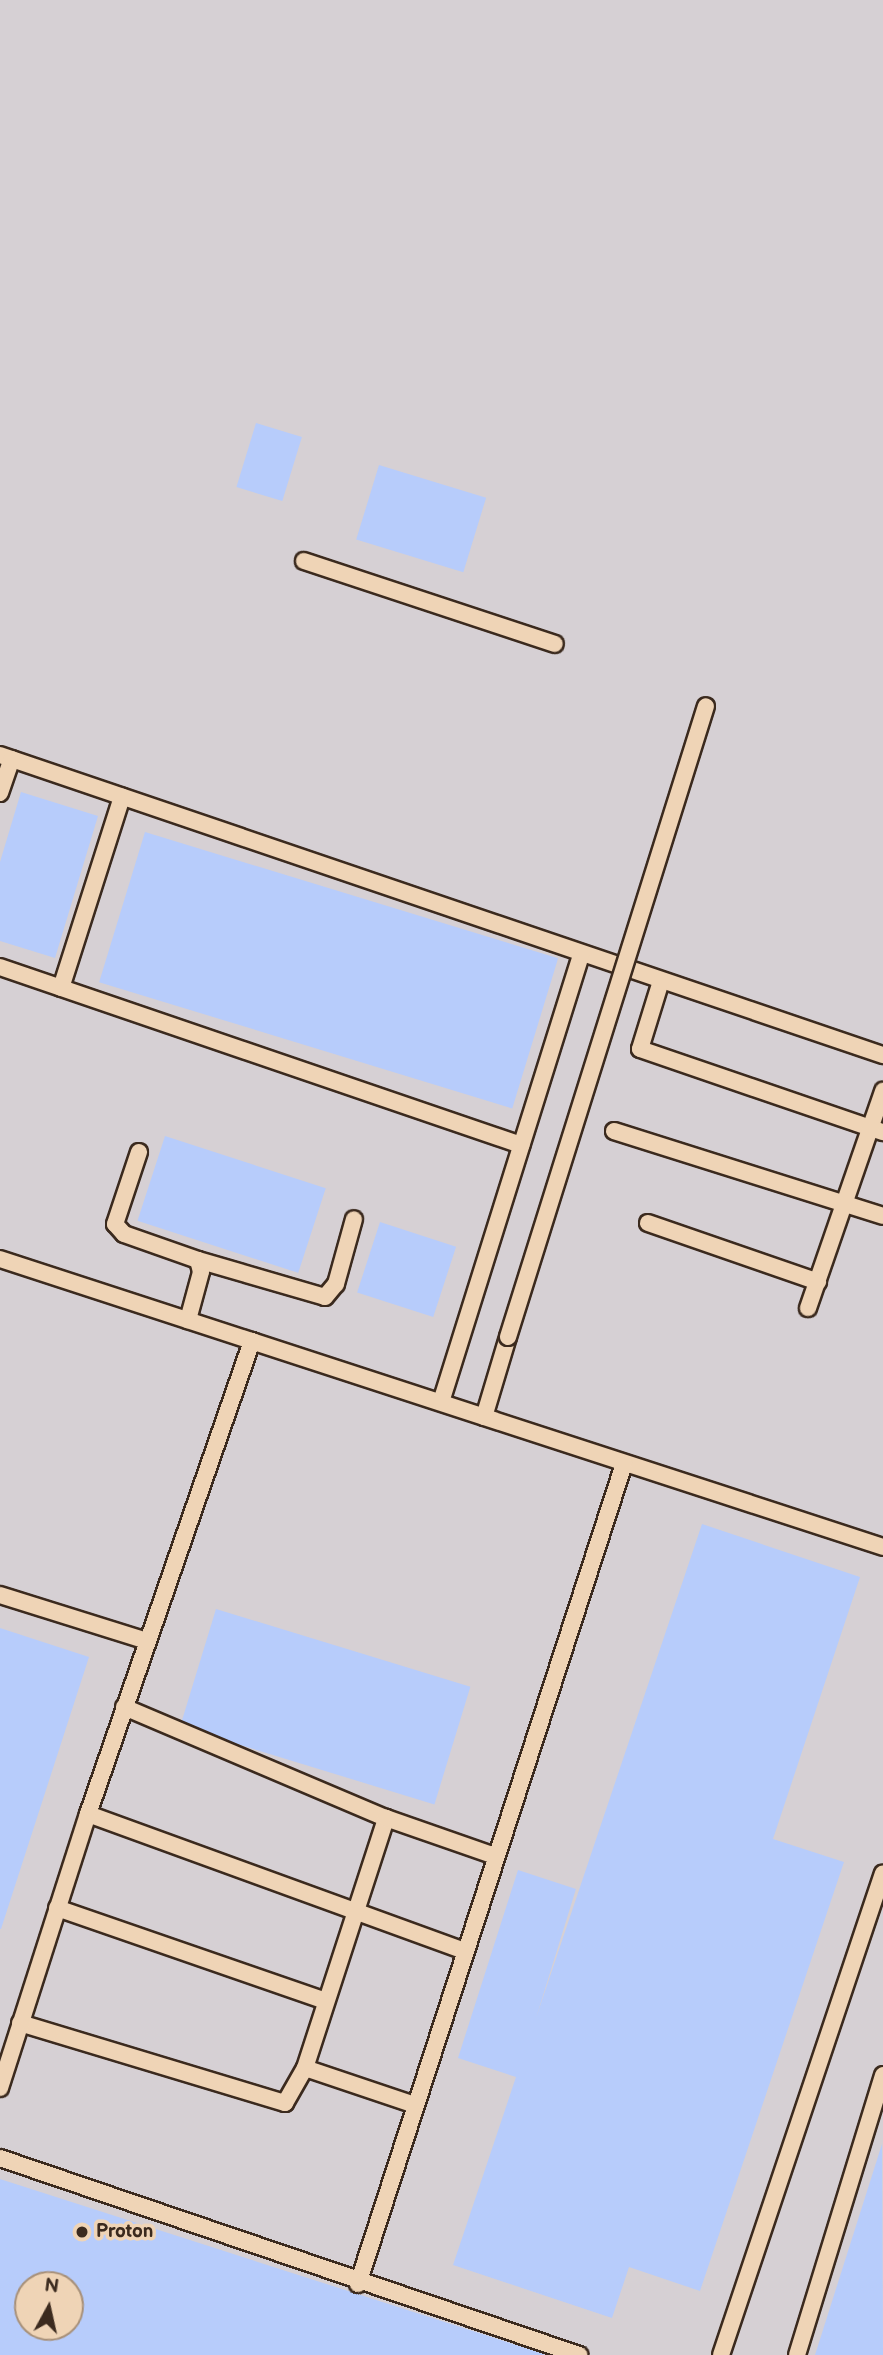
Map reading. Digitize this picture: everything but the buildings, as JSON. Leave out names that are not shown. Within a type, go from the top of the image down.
[{"type":"lane","points":[[304,561],[555,644]]},
{"type":"lane","points":[[484,1417],[706,706]]},
{"type":"lane","points":[[0,793],[6,757],[883,1055]]},
{"type":"lane","points":[[61,988],[122,797]]},
{"type":"lane","points":[[441,1402],[582,954]]},
{"type":"lane","points":[[0,967],[521,1145]]},
{"type":"lane","points":[[661,981],[640,1049],[877,1130]]},
{"type":"lane","points":[[808,1308],[844,1205],[877,1130],[883,1091]]},
{"type":"lane","points":[[614,1130],[883,1216]]},
{"type":"lane","points":[[139,1152],[115,1224],[124,1234],[198,1260],[325,1297],[336,1284],[355,1219]]},
{"type":"lane","points":[[648,1223],[817,1282]]},
{"type":"lane","points":[[0,1259],[883,1547]]},
{"type":"lane","points":[[188,1320],[201,1272],[198,1260]]},
{"type":"lane","points":[[0,2088],[124,1707],[252,1340]]},
{"type":"lane","points":[[358,2284],[624,1464]]},
{"type":"lane","points":[[0,1595],[147,1641]]},
{"type":"lane","points":[[124,1707],[386,1818],[495,1856]]},
{"type":"lane","points":[[88,1814],[464,1951]]},
{"type":"lane","points":[[20,2023],[279,2105],[292,2098],[305,2068],[386,1818]]},
{"type":"lane","points":[[721,2355],[883,1873]]},
{"type":"lane","points":[[57,1908],[325,2001]]},
{"type":"lane","points":[[305,2068],[415,2105]]},
{"type":"lane","points":[[797,2355],[883,2075]]},
{"type":"lane","points":[[0,2158],[358,2284],[579,2355]]},
{"type":"shaded area","points":[[0,0],[883,0],[883,2355],[0,2355]]},
{"type":"place","name":"Proton","points":[[82,2232]]}]
